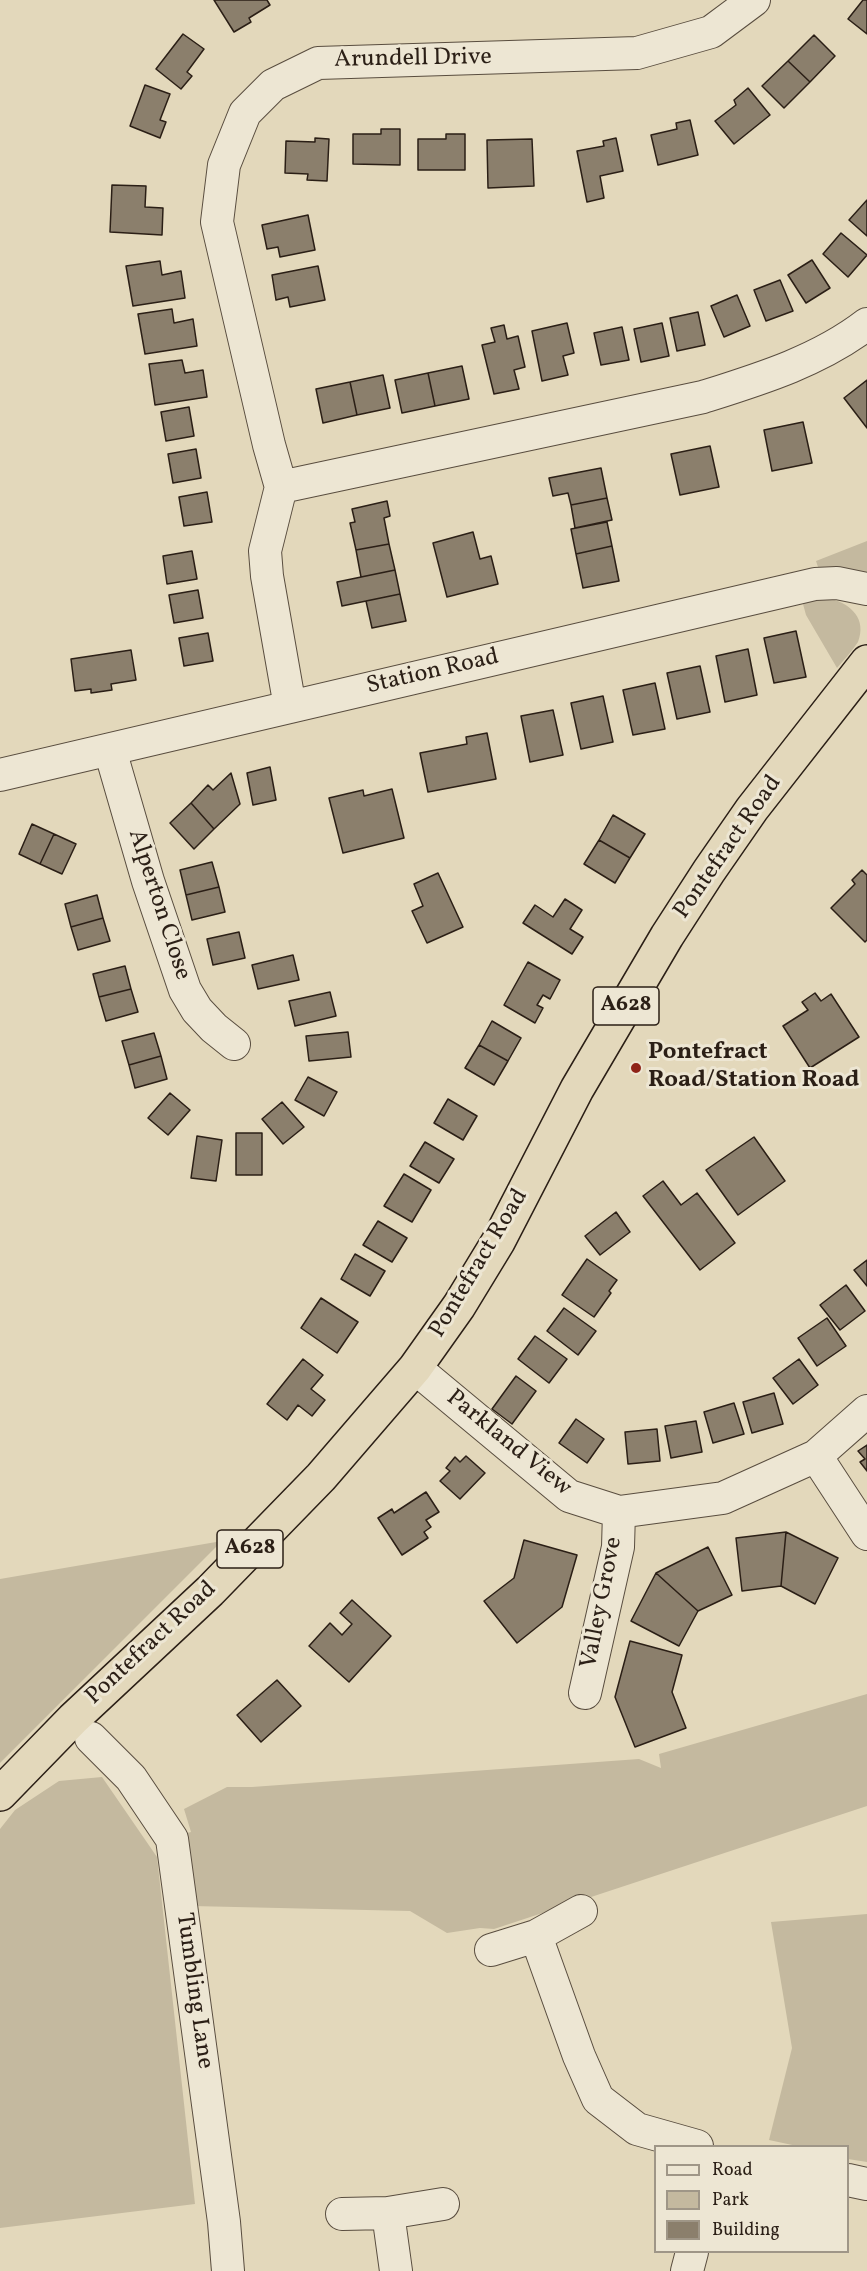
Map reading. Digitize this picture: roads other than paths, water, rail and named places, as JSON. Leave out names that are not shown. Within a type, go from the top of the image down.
[{"type":"highway","name":"Pontefract Road","points":[[0,1794],[73,1719],[210,1591],[321,1477],[415,1368],[459,1306],[498,1242],[577,1089],[697,890],[752,809],[867,662]]},
{"type":"street","name":"Arundell Drive","points":[[282,487],[269,445],[217,222],[224,165],[245,113],[273,85],[318,63],[637,53],[711,32],[754,0]]},
{"type":"street","points":[[290,707],[267,576],[265,551],[282,487],[703,397],[758,380],[800,363],[852,335],[867,324]]},
{"type":"street","name":"Station Road","points":[[0,775],[815,584],[837,582],[867,589]]},
{"type":"street","name":"Alperton Close","points":[[110,750],[148,881],[185,990],[203,1016],[234,1044]]},
{"type":"street","name":"Parkland View","points":[[415,1368],[569,1496],[619,1512],[723,1498],[816,1456],[867,1411]]},
{"type":"street","points":[[816,1456],[867,1534]]},
{"type":"street","name":"Valley Grove","points":[[585,1694],[618,1547],[619,1512]]},
{"type":"street","name":"Tumbling Lane","points":[[91,1738],[131,1778],[172,1839],[223,2211],[228,2271]]},
{"type":"street","points":[[491,1950],[536,1936],[581,1911]]},
{"type":"street","points":[[536,1936],[579,2056],[598,2099],[637,2129],[694,2145]]},
{"type":"street","points":[[849,2180],[867,2184]]},
{"type":"street","points":[[342,2214],[388,2213],[443,2204]]},
{"type":"street","points":[[388,2213],[396,2271]]},
{"type":"street","points":[[687,2271],[692,2253]]},
{"type":"place","name":"Pontefract Road/Station Road","points":[[636,1068]]}]
